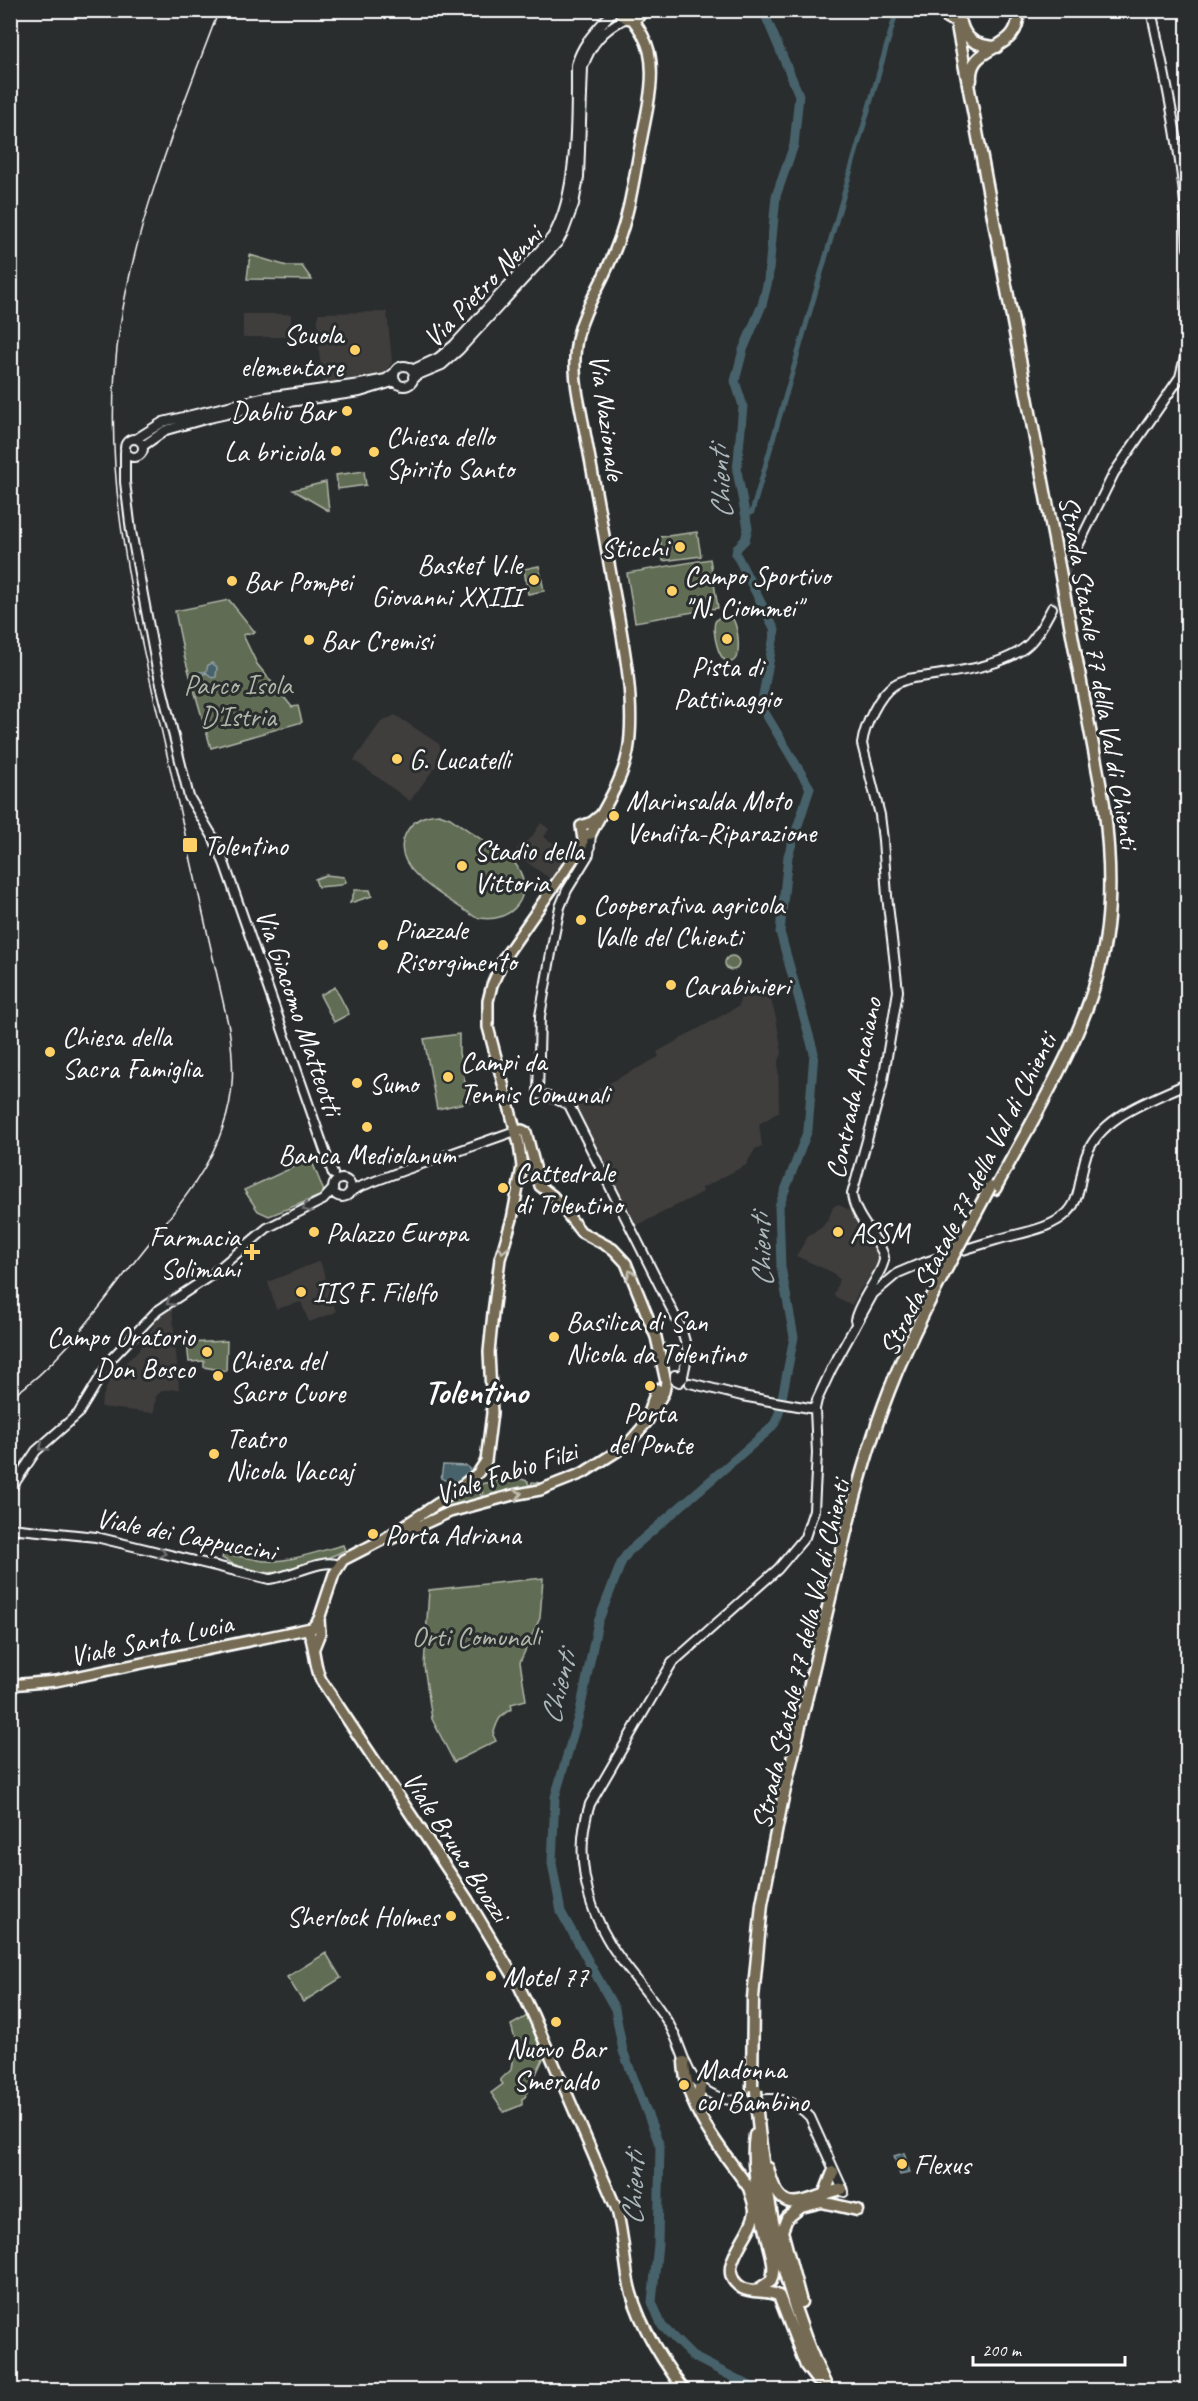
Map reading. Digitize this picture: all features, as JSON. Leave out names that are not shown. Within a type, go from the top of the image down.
[{"type":"highway","points":[[985,174],[971,70],[980,56],[1009,40],[1019,23],[1018,10]]},
{"type":"highway","points":[[951,12],[969,39],[979,45],[997,47]]},
{"type":"highway","name":"Strada Statale 77 della Val di Chienti","points":[[823,2387],[789,2305],[771,2241],[759,2177],[754,2112],[753,1998],[762,1904],[846,1531],[871,1439],[906,1351],[992,1188],[1076,1020],[1090,980],[1102,914],[1104,882],[1100,823],[1051,540],[985,174],[951,12]]},
{"type":"highway","name":"Strada Statale 77 della Val di Chienti","points":[[951,12],[1040,479]]},
{"type":"highway","points":[[684,2062],[685,2075],[696,2102],[753,2200],[755,2212],[752,2224],[731,2265],[731,2274],[741,2287],[755,2291],[767,2290],[779,2296],[806,2366],[823,2387]]},
{"type":"highway","points":[[696,2102],[700,2087]]},
{"type":"highway","points":[[696,2102],[711,2094]]},
{"type":"highway","points":[[754,2112],[764,2127],[773,2189],[797,2204],[828,2199],[857,2210]]},
{"type":"highway","name":"Strada Statale 77 della Val di Chienti","points":[[754,2112],[774,2232],[794,2306],[823,2387]]},
{"type":"highway","points":[[755,2135],[752,2152],[755,2177],[774,2265],[771,2281],[755,2291]]},
{"type":"highway","points":[[828,2199],[833,2172]]},
{"type":"highway","points":[[811,2352],[782,2230],[787,2218],[801,2207],[822,2202],[843,2190]]},
{"type":"main road","name":"Via Nazionale","points":[[618,10],[642,32]]},
{"type":"main road","name":"Via Nazionale","points":[[384,1539],[478,1473],[487,1455],[492,1413],[489,1352],[501,1259],[521,1174],[521,1154],[488,1027],[487,1012],[492,985],[504,958],[582,846],[588,831],[603,813],[614,792],[627,755],[631,718],[620,623],[575,381],[574,351],[580,324],[617,246],[628,213],[650,80],[651,59],[642,32],[643,13]]},
{"type":"main road","points":[[629,19],[643,13]]},
{"type":"main road","points":[[515,1131],[526,1132],[541,1188],[553,1196],[581,1232],[613,1249],[626,1263],[656,1337],[662,1383]]},
{"type":"main road","name":"Viale Fabio Filzi","points":[[384,1539],[392,1539],[450,1512],[540,1490],[584,1473],[614,1455],[635,1436],[647,1422],[662,1383]]},
{"type":"main road","points":[[338,1565],[353,1553],[384,1539]]},
{"type":"main road","name":"Viale Bruno Buozzi","points":[[338,1565],[313,1628],[316,1670],[325,1689],[468,1900],[518,1984],[617,2210],[624,2239],[628,2281],[646,2332],[684,2391]]},
{"type":"main road","name":"Viale Santa Lucia","points":[[10,1685],[56,1681],[313,1628]]},
{"type":"street","points":[[596,30],[607,10]]},
{"type":"street","name":"Via Pietro Nenni","points":[[580,87],[576,65],[581,49],[614,10]]},
{"type":"street","points":[[1151,10],[1180,153],[1188,248]]},
{"type":"street","name":"Via Pietro Nenni","points":[[412,374],[442,365],[459,350],[561,237],[574,204],[579,177],[580,87],[583,67],[588,52],[597,38],[609,27],[629,19]]},
{"type":"street","points":[[1072,558],[1114,473],[1180,377],[1185,357],[1188,289]]},
{"type":"street","points":[[125,466],[140,454],[143,447],[166,429],[267,405],[360,392],[395,377],[401,366],[406,366],[412,374],[407,385],[402,385],[395,377]]},
{"type":"street","points":[[134,457],[125,452],[127,441],[136,439],[163,422],[266,397],[395,377]]},
{"type":"street","points":[[136,439],[143,447]]},
{"type":"street","name":"Via Giacomo Matteotti","points":[[125,452],[124,482],[131,531],[156,664],[189,797],[213,837],[225,865],[335,1182]]},
{"type":"street","name":"Contrada Ancaiano","points":[[815,1409],[832,1368],[856,1324],[858,1309],[881,1268],[884,1258],[880,1247],[855,1210],[852,1194],[882,1086],[897,1001],[897,978],[880,814],[862,744],[868,722],[883,697],[894,685],[908,679],[999,662],[1014,657],[1034,638],[1052,608]]},
{"type":"street","points":[[588,831],[590,854],[567,890],[558,916],[540,1016],[538,1094],[567,1104],[681,1328],[687,1347],[681,1377]]},
{"type":"street","points":[[856,1324],[873,1294],[898,1273],[935,1258],[1035,1229],[1063,1216],[1074,1204],[1086,1157],[1094,1138],[1105,1126],[1188,1083]]},
{"type":"street","points":[[335,1182],[336,1194],[341,1197],[359,1187],[515,1131]]},
{"type":"street","points":[[10,1490],[36,1451],[78,1414],[112,1358],[157,1311],[210,1276],[274,1223],[323,1200],[335,1182],[344,1179],[359,1187]]},
{"type":"street","points":[[349,1193],[350,1183]]},
{"type":"street","points":[[662,1383],[681,1377]]},
{"type":"street","points":[[662,1383],[681,1377],[742,1396],[815,1409],[817,1453],[814,1510],[808,1530],[795,1551],[778,1569],[672,1663],[590,1804],[582,1841],[584,1874],[599,1920],[610,1944],[669,2023],[680,2044],[684,2062],[700,2087],[711,2094],[738,2101],[783,2098],[793,2102],[810,2117],[843,2190]]},
{"type":"street","points":[[10,1520],[22,1529]]},
{"type":"street","name":"Viale dei Cappuccini","points":[[10,1528],[96,1537],[269,1579],[281,1578],[329,1562],[338,1565]]},
{"type":"shaded area","name":"Scuola elementare","points":[[387,312],[392,362],[384,375],[324,386],[318,345],[318,313]]},
{"type":"shaded area","points":[[243,314],[291,314],[291,337],[243,337]]},
{"type":"shaded area","name":"G. Lucatelli","points":[[395,715],[439,744],[441,751],[438,763],[410,801],[354,760],[381,722]]},
{"type":"shaded area","points":[[541,823],[549,829],[544,837],[570,855],[552,880],[514,853],[520,845],[531,838]]},
{"type":"shaded area","points":[[764,991],[770,997],[776,1018],[782,1054],[778,1062],[779,1112],[759,1124],[762,1146],[755,1149],[746,1165],[702,1188],[703,1192],[634,1227],[573,1102],[659,1057],[657,1052],[739,1006],[740,998]]},
{"type":"shaded area","name":"ASSM","points":[[838,1204],[852,1212],[879,1249],[881,1262],[859,1291],[852,1305],[834,1296],[839,1279],[832,1272],[796,1256],[809,1235],[821,1228],[828,1220],[833,1207]]},
{"type":"shaded area","name":"IIS F. Filelfo","points":[[320,1261],[336,1312],[309,1322],[301,1302],[276,1309],[268,1282]]},
{"type":"shaded area","points":[[172,1307],[179,1389],[163,1390],[156,1396],[154,1413],[101,1407],[111,1376],[139,1350],[160,1315]]},
{"type":"green space","points":[[250,255],[287,266],[302,266],[312,280],[247,279]]},
{"type":"green space","points":[[364,471],[366,485],[338,489],[336,475]]},
{"type":"green space","points":[[326,482],[329,511],[293,490]]},
{"type":"green space","name":"Sticchi","points":[[697,532],[701,556],[663,561],[660,537]]},
{"type":"green space","name":"Campo Sportivo \"N. Ciommei\"","points":[[710,559],[718,608],[635,622],[627,573]]},
{"type":"green space","name":"Basket V.le Giovanni XXIII","points":[[539,566],[544,591],[528,594],[524,569]]},
{"type":"green space","name":"Parco Isola D'Istria","points":[[229,600],[255,632],[243,635],[257,664],[292,707],[298,706],[302,722],[211,748],[184,655],[175,611]]},
{"type":"green space","name":"Pista di Pattinaggio","points":[[723,616],[732,618],[737,634],[737,655],[731,662],[723,658],[715,639],[715,622]]},
{"type":"green space","name":"Stadio della Vittoria","points":[[439,814],[450,818],[513,861],[520,872],[523,884],[522,895],[511,912],[489,919],[475,917],[438,893],[413,872],[405,860],[402,848],[405,835],[419,819]]},
{"type":"green space","points":[[326,875],[344,877],[346,882],[341,885],[318,887],[315,879]]},
{"type":"green space","points":[[355,890],[370,890],[372,896],[350,903]]},
{"type":"green space","points":[[729,956],[735,956],[739,963],[735,970],[729,970],[725,966],[725,960]]},
{"type":"green space","points":[[335,987],[349,1014],[334,1022],[320,995]]},
{"type":"green space","name":"Campi da Tennis Comunali","points":[[459,1034],[459,1053],[469,1102],[437,1109],[424,1039]]},
{"type":"green space","points":[[311,1159],[325,1194],[269,1216],[258,1211],[244,1190]]},
{"type":"green space","name":"Campo Oratorio Don Bosco","points":[[227,1341],[226,1371],[204,1367],[204,1361],[189,1362],[187,1343]]},
{"type":"green space","points":[[514,1477],[528,1481],[531,1485],[532,1482],[541,1483],[542,1486],[509,1491],[430,1517],[471,1487],[477,1485],[484,1498],[480,1484]]},
{"type":"green space","points":[[343,1545],[345,1550],[337,1554],[293,1570],[280,1572],[252,1571],[222,1558],[223,1555],[229,1555],[263,1561],[278,1561]]},
{"type":"green space","name":"Orti Comunali","points":[[543,1578],[540,1618],[520,1662],[526,1700],[511,1704],[512,1709],[499,1719],[493,1735],[496,1741],[454,1762],[432,1719],[424,1666],[429,1590]]},
{"type":"green space","points":[[326,1953],[341,1978],[303,2002],[287,1977]]},
{"type":"green space","points":[[529,2015],[544,2049],[544,2057],[522,2099],[522,2105],[504,2112],[491,2093],[503,2084],[500,2080],[511,2070],[515,2039],[511,2025]]},
{"type":"water","points":[[212,663],[217,667],[216,677],[212,678],[207,673],[198,676],[197,672],[206,672],[208,665]]},
{"type":"water","points":[[443,1465],[467,1466],[472,1473],[456,1486],[441,1478]]},
{"type":"water","name":"Flexus","points":[[904,2153],[910,2173],[900,2175],[894,2156]]},
{"type":"waterway","name":"Chienti","points":[[758,2390],[692,2356],[662,2326],[652,2302],[658,2244],[660,2146],[623,2051],[615,2009],[561,1912],[552,1863],[555,1797],[580,1711],[598,1622],[622,1561],[629,1551],[775,1423],[794,1337],[781,1267],[779,1206],[808,1130],[814,1053],[780,932],[788,856],[810,788],[761,706],[775,630],[736,554],[737,548],[745,540],[748,528],[737,471],[743,406],[735,381],[743,350],[762,305],[768,281],[776,196],[794,145],[799,95],[763,10]]},
{"type":"waterway","points":[[748,528],[748,514],[752,512],[897,10]]},
{"type":"tunnel","points":[[1052,608],[1072,558]]},
{"type":"railway","points":[[10,1398],[47,1368],[80,1332],[187,1195],[216,1145],[230,1102],[232,1053],[229,1028],[131,590],[116,485],[113,432],[114,379],[120,326],[137,245],[161,166],[219,10]]},
{"type":"place","name":"Scuola elementare","points":[[355,350]]},
{"type":"place","name":"Dabliu Bar","points":[[347,411]]},
{"type":"place","name":"La briciola","points":[[336,451]]},
{"type":"place","name":"Chiesa dello Spirito Santo","points":[[374,452]]},
{"type":"place","name":"Sticchi","points":[[680,547]]},
{"type":"place","name":"Basket V.le Giovanni XXIII","points":[[534,580]]},
{"type":"place","name":"Bar Pompei","points":[[232,581]]},
{"type":"place","name":"Campo Sportivo \"N. Ciommei\"","points":[[672,591]]},
{"type":"place","name":"Pista di Pattinaggio","points":[[727,639]]},
{"type":"place","name":"Bar Cremisi","points":[[309,640]]},
{"type":"place","name":"G. Lucatelli","points":[[397,759]]},
{"type":"place","name":"Marinsalda Moto Vendita-Riparazione","points":[[614,816]]},
{"type":"place","name":"Tolentino","points":[[190,845]]},
{"type":"place","name":"Stadio della Vittoria","points":[[462,866]]},
{"type":"place","name":"Cooperativa agricola Valle del Chienti","points":[[581,920]]},
{"type":"place","name":"Piazzale Risorgimento","points":[[383,945]]},
{"type":"place","name":"Carabinieri","points":[[671,985]]},
{"type":"place","name":"Chiesa della Sacra Famiglia","points":[[50,1052]]},
{"type":"place","name":"Campi da Tennis Comunali","points":[[448,1077]]},
{"type":"place","name":"Sumo","points":[[357,1083]]},
{"type":"place","name":"Banca Mediolanum","points":[[367,1127]]},
{"type":"place","name":"Cattedrale di Tolentino","points":[[503,1188]]},
{"type":"place","name":"Palazzo Europa","points":[[314,1232]]},
{"type":"place","name":"ASSM","points":[[838,1232]]},
{"type":"place","name":"Farmacia Solimani","points":[[252,1252]]},
{"type":"place","name":"IIS F. Filelfo","points":[[301,1292]]},
{"type":"place","name":"Basilica di San Nicola da Tolentino","points":[[554,1337]]},
{"type":"place","name":"Campo Oratorio Don Bosco","points":[[207,1352]]},
{"type":"place","name":"Chiesa del Sacro Cuore","points":[[218,1376]]},
{"type":"place","name":"Porta del Ponte","points":[[650,1386]]},
{"type":"place","name":"Teatro Nicola Vaccaj","points":[[214,1454]]},
{"type":"place","name":"Porta Adriana","points":[[373,1534]]},
{"type":"place","name":"Sherlock Holmes","points":[[451,1916]]},
{"type":"place","name":"Motel 77","points":[[491,1976]]},
{"type":"place","name":"Nuovo Bar Smeraldo","points":[[556,2022]]},
{"type":"place","name":"Madonna col Bambino","points":[[684,2085]]},
{"type":"place","name":"Flexus","points":[[902,2164]]},
{"type":"district","name":"Tolentino","points":[[476,1391]]}]
